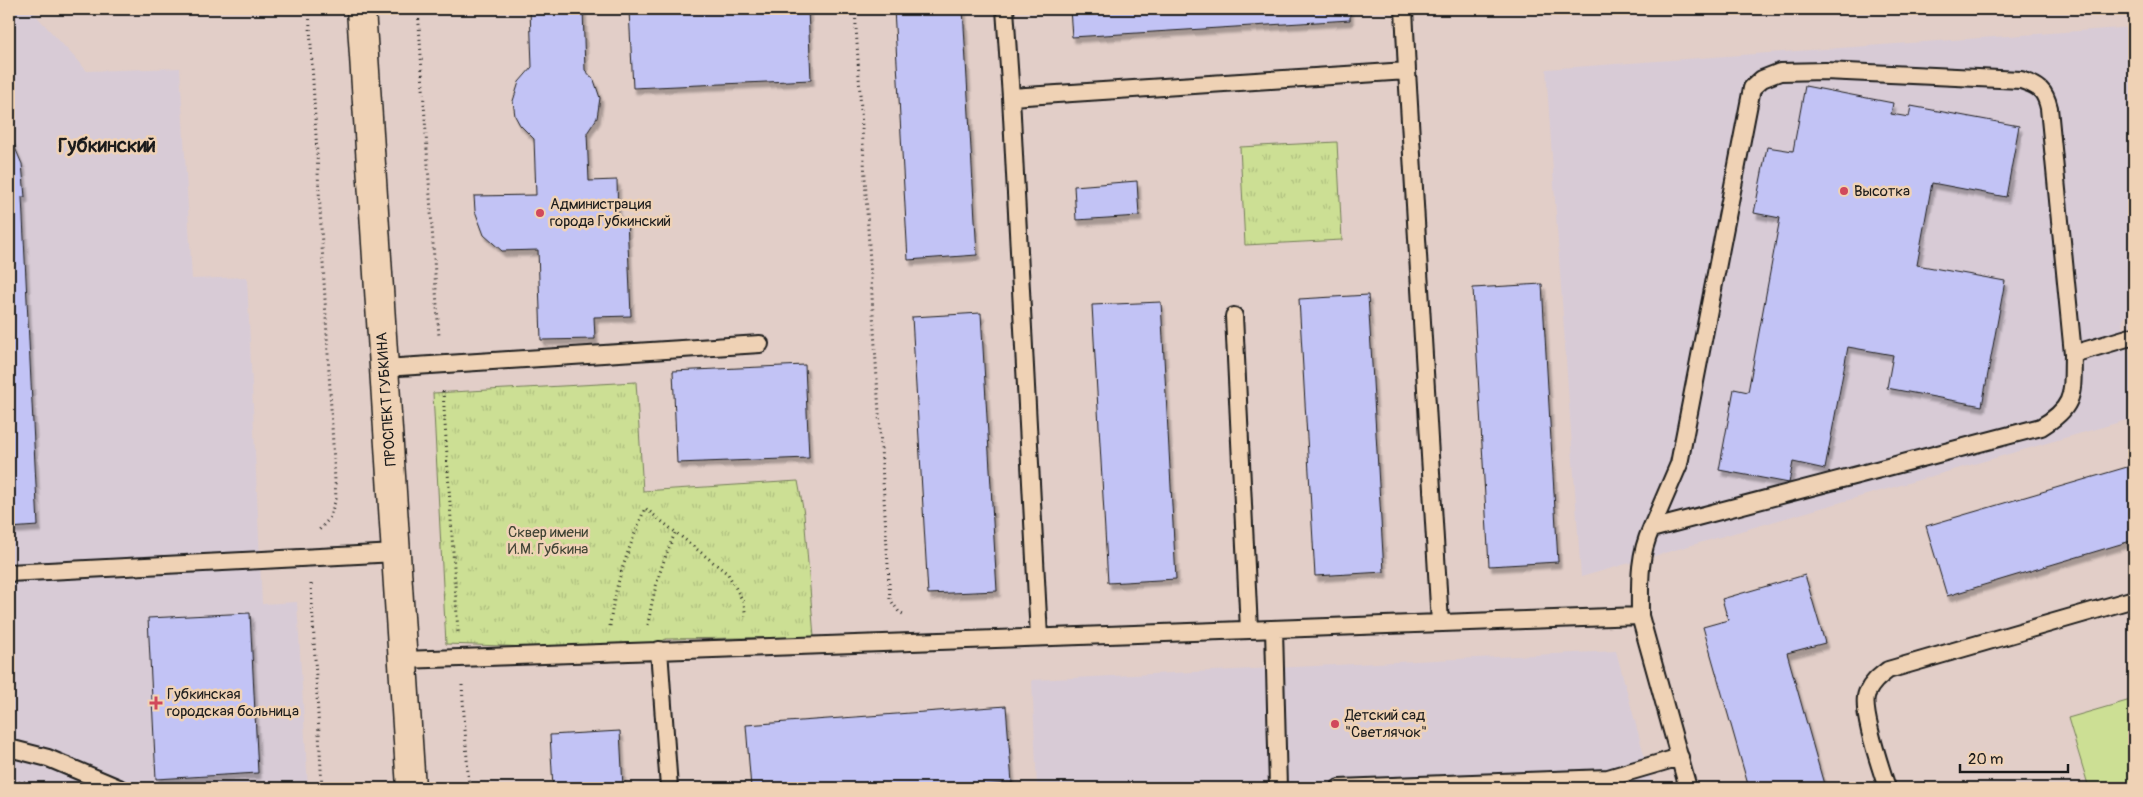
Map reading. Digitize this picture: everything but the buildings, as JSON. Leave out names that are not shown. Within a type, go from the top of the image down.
[{"type":"street","name":"ПРОСПЕКТ ГУБКИНА","points":[[361,9],[411,788]]},
{"type":"lane","points":[[1005,9],[1039,636]]},
{"type":"lane","points":[[1404,9],[1440,623]]},
{"type":"lane","points":[[1011,97],[1407,71]]},
{"type":"lane","points":[[1652,529],[2041,427],[2057,418],[2068,406],[2072,392],[2073,354],[2049,108],[2046,94],[2034,84],[2022,80],[1825,71],[1780,72],[1762,79],[1752,88],[1678,464],[1645,542],[1640,560],[1640,616],[1688,788]]},
{"type":"lane","points":[[1234,316],[1249,630]]},
{"type":"lane","points":[[2073,354],[2134,336]]},
{"type":"lane","points":[[384,368],[760,344]]},
{"type":"lane","points":[[9,573],[396,553]]},
{"type":"lane","points":[[1887,788],[1865,710],[1866,695],[1873,681],[1888,670],[2134,599]]},
{"type":"lane","points":[[403,660],[1640,616]]},
{"type":"lane","points":[[1274,629],[1278,788]]},
{"type":"lane","points":[[660,650],[669,788]]},
{"type":"lane","points":[[9,748],[48,758],[119,788]]},
{"type":"lane","points":[[1339,788],[1608,783],[1680,757]]},
{"type":"path","points":[[309,9],[336,499],[329,519],[309,541],[322,788]]},
{"type":"path","points":[[418,9],[469,788]]},
{"type":"path","points":[[855,9],[890,599],[899,612],[908,616]]},
{"type":"path","points":[[608,652],[612,600],[645,508],[728,574],[744,603],[748,647]]},
{"type":"path","points":[[643,650],[654,588],[664,556],[676,531]]},
{"type":"shaded area","points":[[9,9],[30,9],[87,71],[180,68],[192,279],[247,277],[262,604],[297,602],[308,788],[9,788]]},
{"type":"shaded area","name":"Высотка","points":[[2134,27],[2134,314],[2124,317],[2122,325],[2134,378],[2134,418],[1581,577],[1546,69]]},
{"type":"shaded area","name":"Детский сад \"Светлячок\"","points":[[1616,651],[1653,788],[1037,788],[1032,680]]},
{"type":"green space","points":[[1337,142],[1342,240],[1245,245],[1240,147]]},
{"type":"green space","name":"Сквер имени И.М. Губкина","points":[[636,382],[643,491],[798,481],[804,514],[814,637],[666,639],[643,651],[446,644],[433,393]]},
{"type":"green space","points":[[2134,699],[2134,788],[2089,788],[2068,718]]},
{"type":"place","name":"Высотка","points":[[1844,191]]},
{"type":"place","name":"Администрация города Губкинский","points":[[540,213]]},
{"type":"place","name":"Губкинская городская больница","points":[[156,703]]},
{"type":"place","name":"Детский сад \"Светлячок\"","points":[[1335,724]]},
{"type":"district","name":"Губкинский","points":[[107,145]]}]
